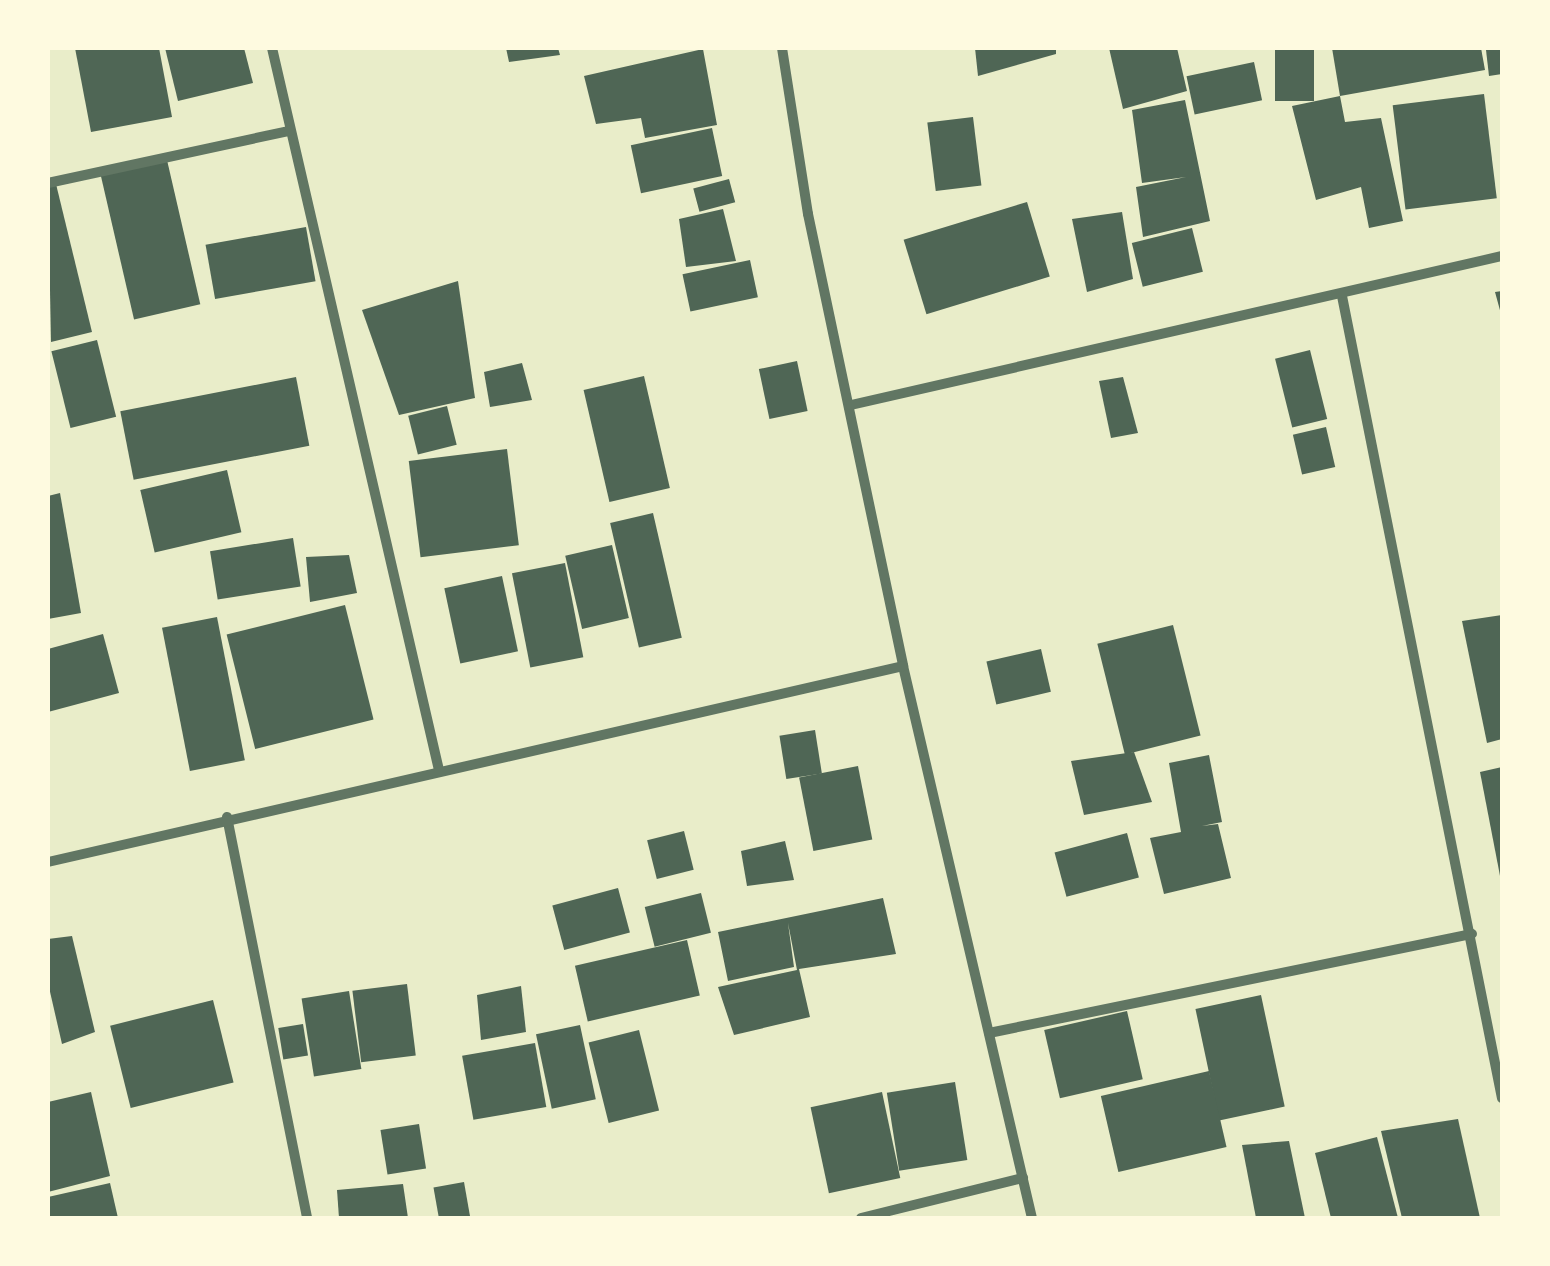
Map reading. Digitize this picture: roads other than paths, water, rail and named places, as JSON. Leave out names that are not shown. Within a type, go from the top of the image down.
[{"type":"street","points":[[272,48],[439,770]]},
{"type":"street","points":[[782,48],[808,214],[903,666],[1032,1218]]},
{"type":"street","points":[[48,183],[289,131]]},
{"type":"street","points":[[851,405],[1342,296],[1502,256]]},
{"type":"street","points":[[1342,296],[1502,1098]]},
{"type":"street","points":[[48,862],[227,816],[903,666]]},
{"type":"street","points":[[227,816],[307,1218]]},
{"type":"street","points":[[989,1033],[1472,934]]},
{"type":"street","points":[[860,1218],[1023,1178]]}]
